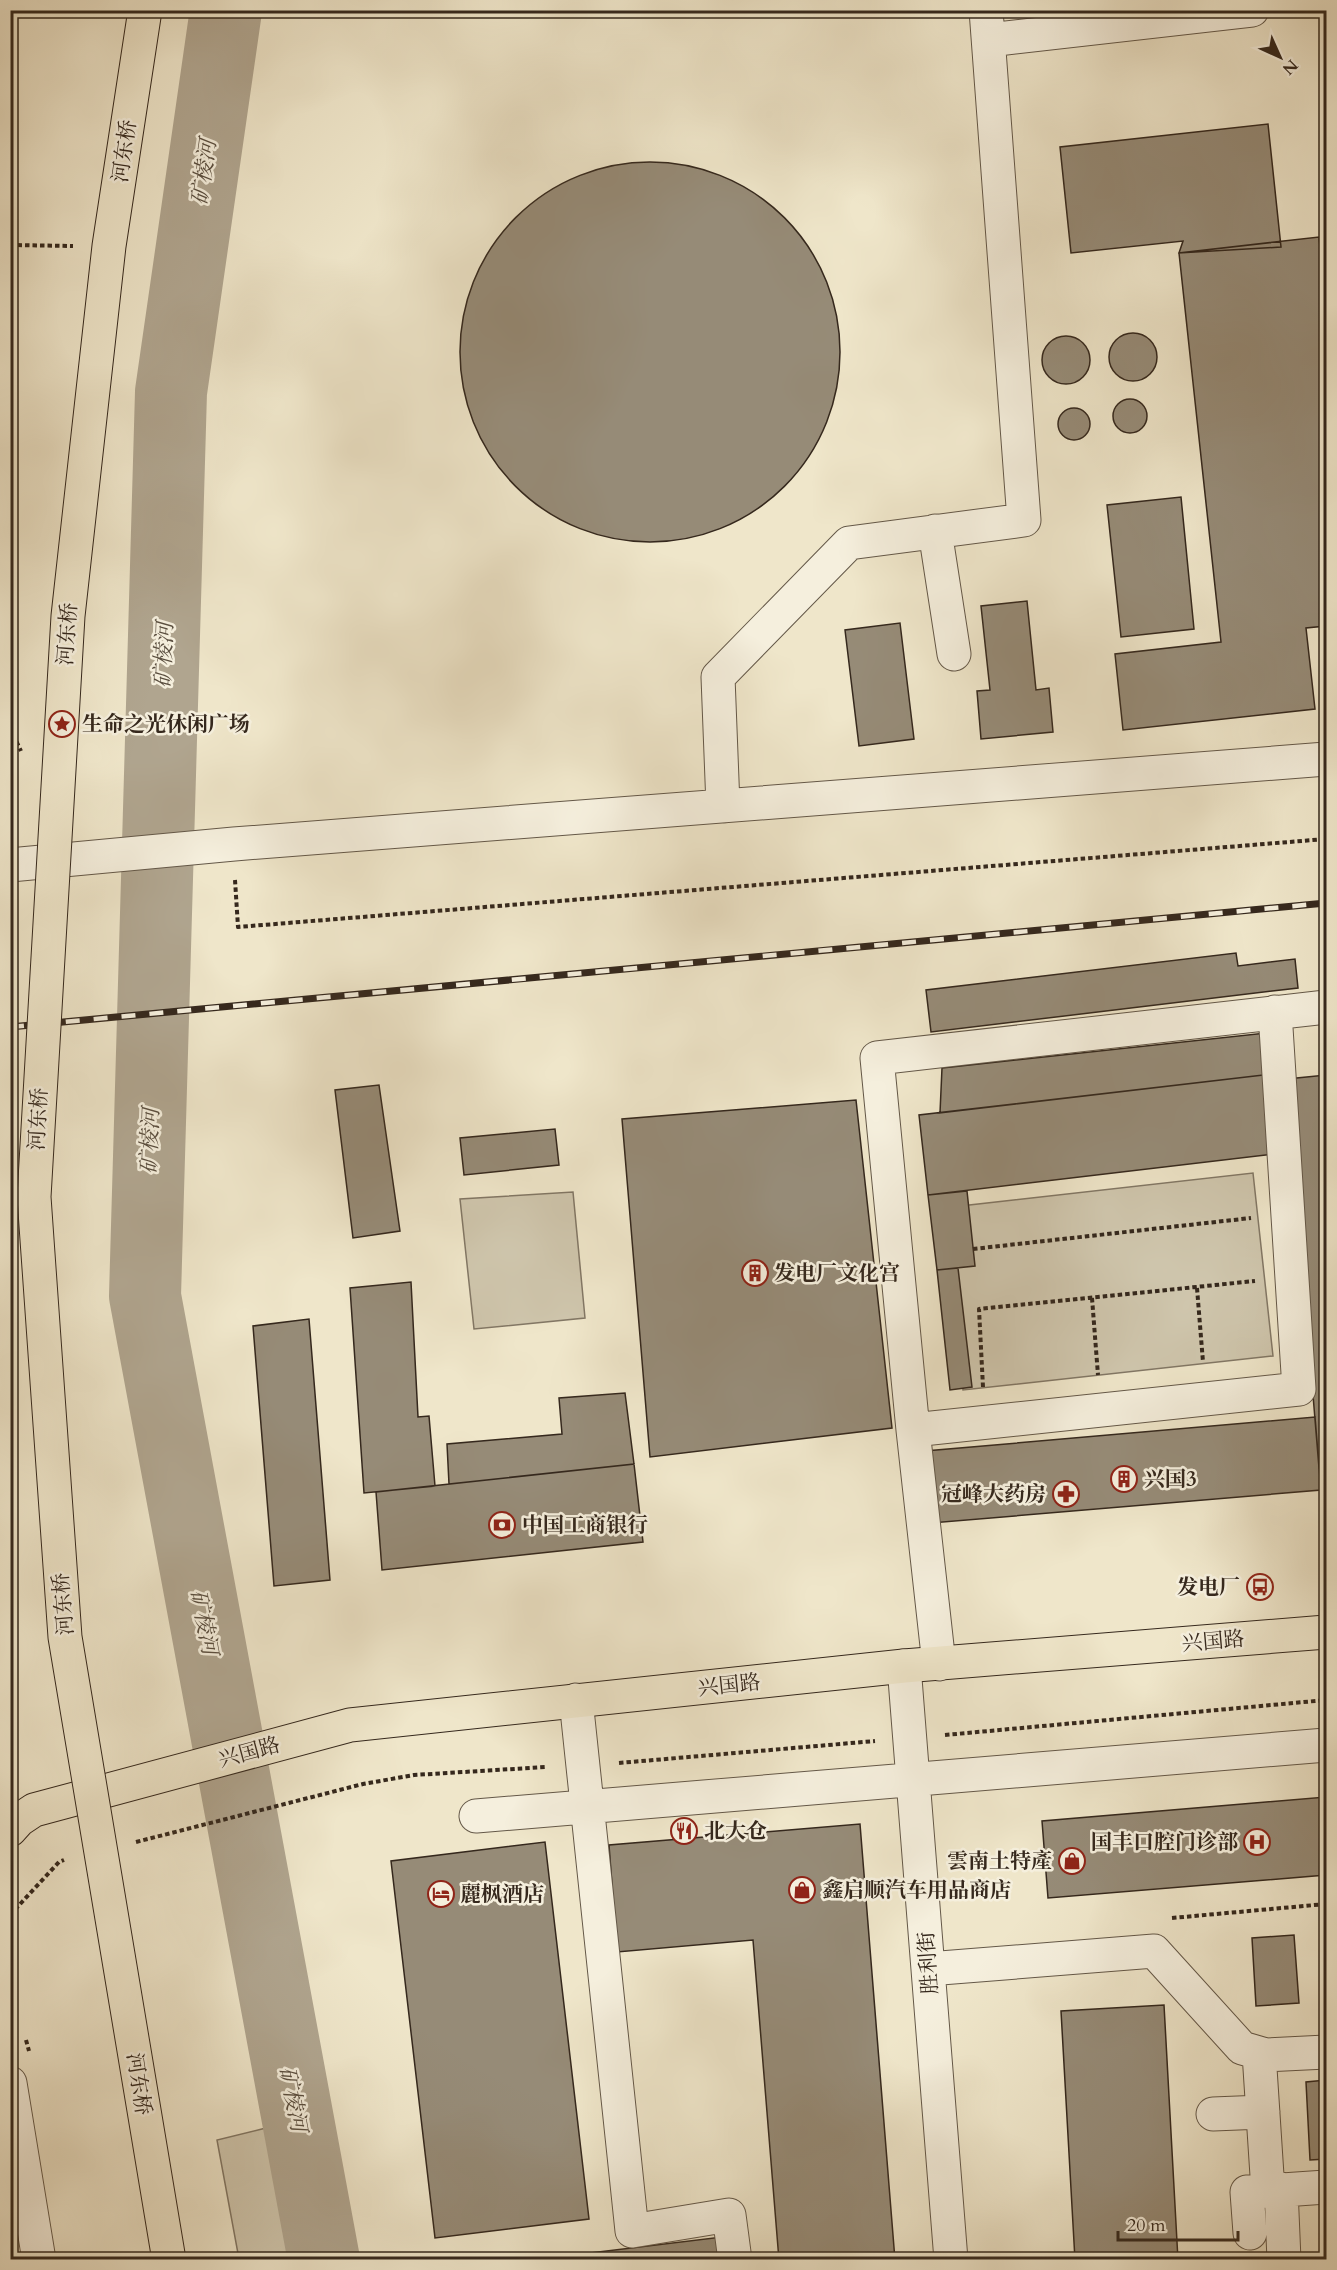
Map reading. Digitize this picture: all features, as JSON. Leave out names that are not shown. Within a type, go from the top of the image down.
[{"type":"main road","name":"河东桥","points":[[145,10],[110,246],[68,616],[34,1197],[65,1637],[169,2259]]},
{"type":"main road","name":"兴国路","points":[[10,1830],[19,1820],[34,1810],[350,1725],[904,1666],[1326,1632]]},
{"type":"street","points":[[723,806],[718,677],[849,543],[1024,520],[988,25],[1252,10]]},
{"type":"street","points":[[935,531],[954,654]]},
{"type":"street","points":[[10,865],[247,843],[1326,759]]},
{"type":"street","points":[[939,1664],[913,1430],[877,1058],[1326,1007]]},
{"type":"street","points":[[913,1430],[1299,1389],[1275,1012]]},
{"type":"street","name":"胜利街","points":[[904,1666],[951,2259]]},
{"type":"street","points":[[576,1701],[632,2231],[729,2215],[735,2259]]},
{"type":"street","points":[[476,1816],[1326,1745]]},
{"type":"street","points":[[928,1969],[1154,1951],[1242,2048],[1266,2055],[1326,2052]]},
{"type":"street","points":[[1259,2053],[1263,2112],[1284,2259]]},
{"type":"street","points":[[10,2084],[39,2259]]},
{"type":"street","points":[[1213,2114],[1263,2112]]},
{"type":"street","points":[[1250,2233],[1247,2192],[1326,2187]]},
{"type":"path","points":[[10,245],[110,246]]},
{"type":"path","points":[[247,843],[238,927],[1326,839]]},
{"type":"path","points":[[973,1249],[1288,1215]]},
{"type":"path","points":[[985,1422],[979,1309],[1292,1278]]},
{"type":"path","points":[[1197,1288],[1206,1399]]},
{"type":"path","points":[[1092,1298],[1100,1410]]},
{"type":"path","points":[[131,1843],[363,1784],[414,1774],[492,1768],[583,1766],[1326,1700]]},
{"type":"path","points":[[10,1915],[59,1862],[68,1859]]},
{"type":"shaded area","points":[[1253,1173],[1273,1356],[963,1390],[943,1208]]},
{"type":"shaded area","points":[[573,1192],[585,1318],[474,1329],[460,1199]]},
{"type":"shaded area","points":[[266,2128],[291,2259],[239,2259],[217,2140]]},
{"type":"building","points":[[1268,124],[1281,247],[1179,253],[1183,241],[1071,253],[1060,147]]},
{"type":"building","points":[[650,162],[687,166],[723,177],[755,194],[784,218],[808,247],[825,279],[836,315],[840,352],[836,389],[825,425],[808,457],[784,486],[755,510],[723,527],[687,538],[650,542],[613,538],[577,527],[545,510],[516,486],[492,457],[475,425],[464,389],[460,352],[464,315],[475,279],[492,247],[516,218],[545,194],[577,177],[613,166]]},
{"type":"building","points":[[1319,237],[1326,306],[1326,626],[1306,628],[1315,709],[1123,730],[1115,654],[1221,642],[1179,253]]},
{"type":"building","points":[[1128,333],[1138,333],[1153,343],[1157,357],[1153,371],[1147,377],[1138,381],[1128,381],[1113,371],[1109,362],[1109,352],[1119,337]]},
{"type":"building","points":[[1066,336],[1083,343],[1090,360],[1083,377],[1066,384],[1049,377],[1042,360],[1049,343]]},
{"type":"building","points":[[1130,399],[1142,404],[1147,416],[1142,428],[1130,433],[1118,428],[1113,416],[1118,404]]},
{"type":"building","points":[[1074,408],[1086,412],[1090,424],[1086,436],[1074,440],[1062,436],[1058,424],[1062,412]]},
{"type":"building","points":[[1181,497],[1194,629],[1121,637],[1107,505]]},
{"type":"building","points":[[1027,601],[1036,690],[1049,688],[1053,732],[981,739],[977,691],[990,690],[981,606]]},
{"type":"building","points":[[900,623],[914,739],[859,746],[845,630]]},
{"type":"building","points":[[1236,953],[1238,966],[1295,959],[1298,988],[931,1032],[926,990]]},
{"type":"building","points":[[1266,1033],[1273,1074],[940,1113],[942,1068]]},
{"type":"building","points":[[1273,1074],[1282,1153],[928,1195],[919,1115]]},
{"type":"building","points":[[1326,1075],[1326,1467],[1319,1468],[1287,1079]]},
{"type":"building","points":[[379,1085],[400,1231],[353,1238],[335,1090]]},
{"type":"building","name":"发电厂文化宫","points":[[856,1100],[892,1428],[650,1457],[622,1119]]},
{"type":"building","points":[[555,1129],[559,1165],[464,1175],[460,1138]]},
{"type":"building","points":[[967,1191],[975,1266],[937,1270],[928,1195]]},
{"type":"building","points":[[958,1268],[972,1387],[950,1390],[937,1270]]},
{"type":"building","points":[[411,1282],[418,1417],[429,1416],[435,1486],[364,1493],[350,1288]]},
{"type":"building","points":[[309,1319],[330,1580],[274,1586],[253,1326]]},
{"type":"building","points":[[625,1393],[634,1464],[449,1484],[447,1444],[562,1434],[559,1398]]},
{"type":"building","name":"兴国3","points":[[1315,1417],[1321,1490],[931,1523],[925,1451]]},
{"type":"building","points":[[634,1464],[643,1542],[382,1570],[376,1492]]},
{"type":"building","points":[[1326,1797],[1326,1875],[1048,1898],[1042,1821]]},
{"type":"building","points":[[860,1824],[895,2260],[779,2260],[753,1940],[617,1952],[609,1845]]},
{"type":"building","points":[[545,1842],[589,2219],[435,2238],[391,1861]]},
{"type":"building","points":[[1294,1935],[1299,2003],[1256,2006],[1252,1938]]},
{"type":"building","points":[[1164,2005],[1178,2260],[1075,2260],[1061,2011]]},
{"type":"building","points":[[1326,2080],[1326,2159],[1310,2160],[1306,2082]]},
{"type":"building","points":[[10,2175],[17,2260],[10,2260]]},
{"type":"building","points":[[1322,2228],[1326,2228],[1326,2252],[1322,2252]]},
{"type":"building","points":[[722,2237],[725,2260],[532,2260]]},
{"type":"waterway","name":"矿棱河","points":[[226,10],[171,392],[145,1296],[324,2260]]},
{"type":"railway","points":[[10,1027],[1326,903]]},
{"type":"place","name":"生命之光休闲广场","points":[[62,724]]},
{"type":"place","name":"发电厂文化宫","points":[[755,1273]]},
{"type":"place","name":"兴国3","points":[[1124,1479]]},
{"type":"place","name":"冠峰大药房","points":[[1066,1494]]},
{"type":"place","name":"中国工商银行","points":[[502,1525]]},
{"type":"place","name":"发电厂","points":[[1260,1587]]},
{"type":"place","name":"北大仓","points":[[684,1831]]},
{"type":"place","name":"国丰口腔门诊部","points":[[1257,1842]]},
{"type":"place","name":"雲南土特產","points":[[1072,1861]]},
{"type":"place","name":"鑫启顺汽车用品商店","points":[[802,1890]]},
{"type":"place","name":"麗枫酒店","points":[[441,1894]]}]
